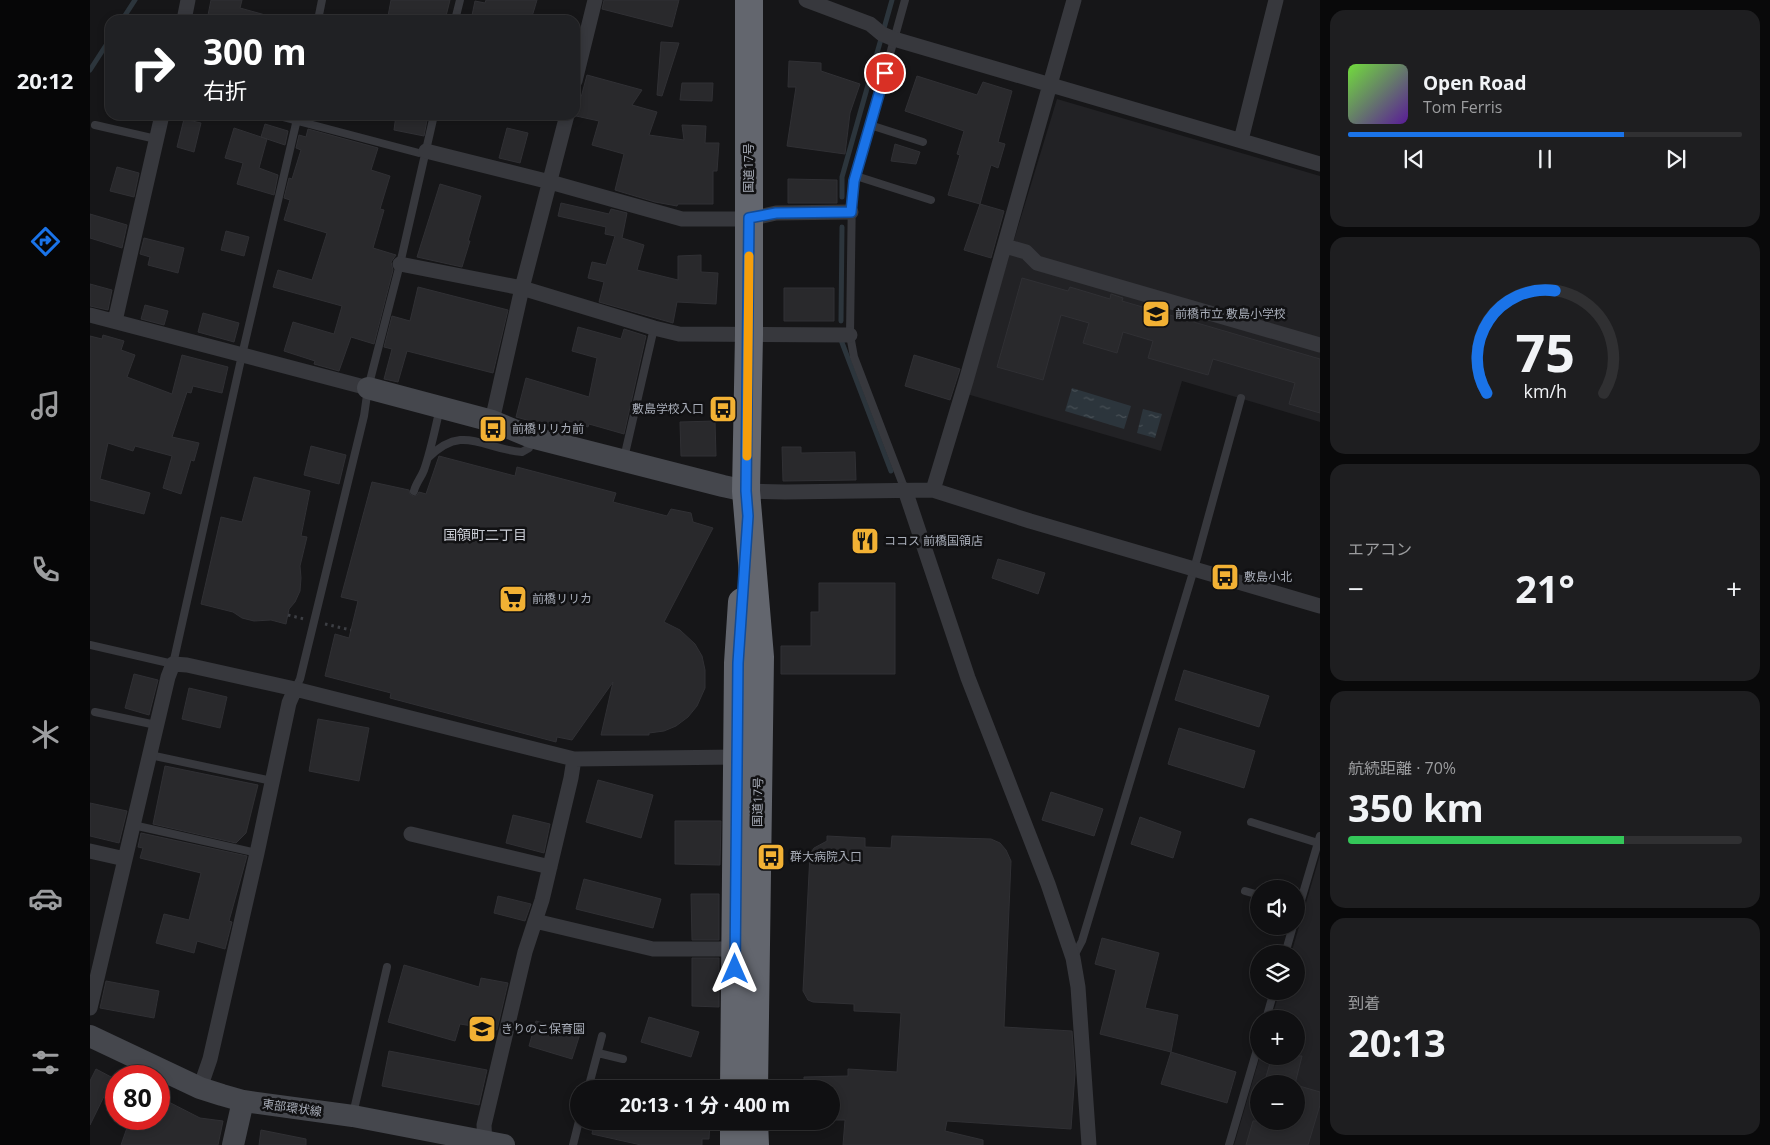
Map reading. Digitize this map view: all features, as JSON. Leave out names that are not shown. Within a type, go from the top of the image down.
[{"type":"highway","name":"国道17号","points":[[734,1080],[738,663],[747,503],[750,0]]},
{"type":"highway","name":"国道17号","points":[[747,503],[760,658],[754,1080]]},
{"type":"highway","points":[[734,1130],[734,1145]]},
{"type":"highway","points":[[754,1130],[755,1145]]},
{"type":"street","points":[[185,15],[188,0]]},
{"type":"street","points":[[580,61],[595,0]]},
{"type":"street","points":[[806,0],[870,24],[882,34],[894,39],[1320,164]]},
{"type":"street","points":[[932,490],[1005,246],[1074,0]]},
{"type":"street","points":[[1240,140],[1276,0]]},
{"type":"street","points":[[115,322],[161,120]]},
{"type":"street","points":[[492,421],[522,288],[565,120]]},
{"type":"street","points":[[426,151],[550,182],[682,220],[749,218],[776,213],[851,212]]},
{"type":"street","points":[[1005,246],[1026,252],[1037,263],[1320,345]]},
{"type":"street","points":[[400,264],[522,288],[654,328],[686,335],[850,335]]},
{"type":"street","points":[[90,315],[492,421],[531,437],[723,486],[747,503],[785,492],[932,490],[1030,521],[1320,606]]},
{"type":"street","points":[[905,490],[968,678],[1048,884],[1073,958],[1078,987],[1089,1145]]},
{"type":"street","points":[[90,1008],[156,726],[173,664],[187,664],[295,689],[574,759],[737,757]]},
{"type":"street","points":[[200,1088],[210,1059],[289,703],[295,689]]},
{"type":"street","points":[[491,1144],[484,1125],[525,952],[542,900],[574,759]]},
{"type":"street","points":[[411,834],[550,867]]},
{"type":"street","points":[[90,851],[125,859]]},
{"type":"street","points":[[535,922],[653,949],[735,949]]},
{"type":"street","name":"東部環状線","points":[[90,1036],[200,1088],[243,1101],[353,1116],[491,1144]]},
{"type":"street","points":[[234,1145],[243,1101]]},
{"type":"lane","points":[[319,15],[322,0]]},
{"type":"lane","points":[[456,15],[460,0]]},
{"type":"lane","points":[[905,0],[852,192],[850,335],[854,357],[905,490]]},
{"type":"lane","points":[[90,645],[173,664],[297,120]]},
{"type":"lane","points":[[304,120],[419,154],[426,151]]},
{"type":"lane","points":[[295,689],[300,679],[364,416],[368,388],[400,264],[433,120]]},
{"type":"lane","points":[[95,125],[156,139]]},
{"type":"lane","points":[[870,125],[923,142]]},
{"type":"lane","points":[[856,176],[932,200]]},
{"type":"lane","points":[[624,461],[654,328]]},
{"type":"lane","points":[[1073,958],[1082,941],[1194,569],[1241,398]]},
{"type":"lane","points":[[414,491],[428,458],[440,408]]},
{"type":"lane","points":[[428,458],[438,447],[448,442],[461,440],[522,452],[528,448],[531,437]]},
{"type":"lane","points":[[95,712],[156,726]]},
{"type":"lane","points":[[150,754],[272,781]]},
{"type":"lane","points":[[1251,822],[1319,839],[1305,884]]},
{"type":"lane","points":[[133,825],[257,853]]},
{"type":"lane","points":[[1245,891],[1250,892]]},
{"type":"lane","points":[[353,1116],[387,967]]},
{"type":"lane","points":[[590,1080],[602,1036]]},
{"type":"lane","points":[[598,1053],[623,1059]]},
{"type":"lane","points":[[1229,1145],[1253,1065]]},
{"type":"lane","points":[[573,1145],[577,1130]]},
{"type":"shaded area","name":"前橋市立 敷島小学校","points":[[1057,99],[1320,176],[1320,422],[1182,381],[1161,451],[967,394]]},
{"type":"shaded area","points":[[1320,855],[1320,1145],[1234,1145],[1250,1090],[1250,1130],[1305,1130],[1305,1075],[1254,1075],[1257,1065],[1305,1065],[1305,1010],[1274,1010],[1277,1000],[1305,1000],[1305,945],[1294,945],[1297,935],[1305,935],[1305,906]]},
{"type":"water","points":[[1072,388],[1131,406],[1124,429],[1065,411]]},
{"type":"water","points":[[1143,409],[1162,414],[1155,438],[1137,433]]},
{"type":"building","points":[[211,0],[242,0],[240,8],[265,15],[208,15]]},
{"type":"building","points":[[391,0],[450,0],[446,15],[388,15]]},
{"type":"building","points":[[486,0],[537,0],[532,15],[472,15],[475,1],[485,3]]},
{"type":"building","points":[[604,0],[679,0],[672,27],[602,9]]},
{"type":"building","points":[[661,42],[679,43],[662,96],[657,95]]},
{"type":"building","points":[[789,61],[821,63],[821,71],[860,84],[850,113],[845,154],[787,146],[796,87],[788,87]]},
{"type":"building","points":[[587,75],[642,90],[632,105],[657,112],[649,135],[684,140],[682,125],[706,126],[705,143],[719,143],[717,171],[713,171],[713,204],[678,204],[677,206],[655,202],[615,190],[624,154],[592,145],[599,121],[580,117],[580,101]]},
{"type":"building","points":[[917,76],[977,95],[983,82],[1012,91],[998,142],[1005,144],[998,168],[991,165],[980,204],[948,195],[960,155],[957,154],[964,131],[905,111]]},
{"type":"building","points":[[682,83],[713,83],[712,101],[680,100]]},
{"type":"building","points":[[184,120],[201,123],[194,152],[177,147]]},
{"type":"building","points":[[395,120],[427,120],[424,136],[394,130]]},
{"type":"building","points":[[265,124],[288,131],[285,145],[261,137]]},
{"type":"building","points":[[234,128],[267,139],[259,168],[278,175],[274,195],[237,184],[243,163],[225,158]]},
{"type":"building","points":[[507,128],[528,133],[520,163],[499,158]]},
{"type":"building","points":[[308,129],[378,148],[371,170],[390,176],[380,209],[384,210],[373,248],[396,255],[391,262],[393,270],[374,344],[351,337],[339,371],[314,364],[315,361],[284,351],[293,322],[334,334],[342,306],[273,287],[278,270],[312,280],[327,233],[284,220],[290,200],[284,198],[289,178],[292,179],[301,150],[296,148],[299,135],[306,137]]},
{"type":"building","points":[[895,144],[920,152],[916,164],[891,161]]},
{"type":"building","points":[[117,167],[139,173],[134,197],[110,191]]},
{"type":"building","points":[[788,179],[837,180],[837,203],[788,203]]},
{"type":"building","points":[[440,184],[481,196],[462,267],[417,257]]},
{"type":"building","points":[[561,203],[609,214],[611,209],[627,213],[622,238],[644,245],[637,270],[678,280],[678,256],[701,255],[701,272],[718,273],[716,304],[677,302],[673,323],[599,302],[604,282],[588,278],[592,262],[606,265],[615,236],[605,234],[606,227],[558,216]]},
{"type":"building","points":[[980,204],[1004,211],[991,258],[964,250]]},
{"type":"building","points":[[90,214],[127,225],[122,248],[90,238]]},
{"type":"building","points":[[226,231],[249,237],[244,256],[221,250]]},
{"type":"building","points":[[144,238],[184,248],[178,273],[148,265],[150,257],[140,254]]},
{"type":"building","points":[[1022,278],[1068,291],[1070,287],[1110,299],[1111,294],[1123,298],[1122,301],[1320,359],[1320,413],[1289,404],[1295,383],[1213,359],[1208,375],[1148,358],[1153,341],[1123,332],[1117,353],[1083,343],[1089,323],[1061,315],[1043,380],[997,367]]},
{"type":"building","points":[[90,284],[112,290],[108,310],[90,306]]},
{"type":"building","points":[[418,287],[508,310],[493,373],[407,351],[398,382],[384,379],[392,349],[384,347],[392,316],[410,321]]},
{"type":"building","points":[[784,288],[834,288],[834,321],[784,321]]},
{"type":"building","points":[[145,305],[168,311],[164,325],[141,319]]},
{"type":"building","points":[[203,313],[239,323],[234,342],[198,332]]},
{"type":"building","points":[[578,327],[621,339],[624,329],[646,336],[624,434],[589,424],[588,427],[565,420],[563,430],[516,417],[526,378],[589,397],[597,358],[572,351]]},
{"type":"building","points":[[103,335],[124,341],[121,350],[135,355],[127,377],[172,394],[182,355],[228,367],[222,393],[193,386],[191,393],[187,392],[172,437],[199,443],[194,461],[191,460],[181,494],[163,488],[172,456],[135,446],[133,451],[108,443],[100,479],[150,493],[144,514],[90,500],[90,336],[102,339]]},
{"type":"building","points":[[914,355],[960,369],[950,400],[905,386]]},
{"type":"building","points":[[715,421],[716,456],[681,456],[680,422]]},
{"type":"building","points":[[311,446],[346,455],[339,484],[304,475]]},
{"type":"building","points":[[782,447],[801,447],[801,453],[855,452],[856,480],[783,481]]},
{"type":"building","name":"前橋リリカ","points":[[439,456],[515,476],[517,467],[616,493],[613,502],[667,516],[671,509],[691,513],[693,522],[713,528],[664,622],[680,630],[695,644],[702,656],[705,670],[705,688],[697,706],[688,717],[676,726],[664,731],[649,733],[649,735],[601,735],[613,682],[572,740],[557,737],[556,742],[390,698],[391,693],[325,676],[335,634],[349,638],[358,601],[341,597],[372,482],[409,490],[413,496],[419,492],[426,494]]},
{"type":"building","points":[[254,477],[310,491],[301,536],[307,537],[300,566],[300,591],[289,609],[286,624],[271,620],[254,621],[242,618],[233,612],[201,604],[221,517],[242,522]]},
{"type":"building","points":[[998,559],[1045,573],[1038,594],[992,578]]},
{"type":"building","points":[[819,583],[895,583],[895,674],[781,674],[781,646],[811,646],[811,612],[819,612]]},
{"type":"building","points":[[1184,670],[1269,696],[1259,727],[1175,700]]},
{"type":"building","points":[[134,674],[158,680],[149,715],[125,708]]},
{"type":"building","points":[[189,688],[227,697],[220,728],[182,719]]},
{"type":"building","points":[[318,719],[369,728],[359,781],[309,771]]},
{"type":"building","points":[[1179,728],[1255,751],[1244,788],[1168,764]]},
{"type":"building","points":[[165,766],[258,785],[246,833],[236,843],[153,824]]},
{"type":"building","points":[[598,780],[653,795],[641,838],[586,822]]},
{"type":"building","points":[[1051,792],[1103,809],[1094,836],[1042,820]]},
{"type":"building","points":[[90,803],[127,811],[119,843],[90,836]]},
{"type":"building","points":[[513,815],[550,824],[544,853],[506,843]]},
{"type":"building","points":[[1140,817],[1181,832],[1173,858],[1131,844]]},
{"type":"building","points":[[675,821],[721,821],[720,865],[675,864]]},
{"type":"building","points":[[141,833],[247,856],[229,921],[232,922],[225,949],[197,941],[194,953],[156,943],[164,914],[189,920],[201,873],[140,858],[143,848],[138,847]]},
{"type":"building","points":[[827,836],[865,838],[865,847],[891,848],[892,836],[991,839],[1000,843],[1006,850],[1011,861],[1004,1027],[1072,1031],[1075,1073],[1071,1129],[947,1121],[945,1131],[983,1140],[983,1145],[843,1145],[845,1120],[840,1120],[840,1080],[804,1080],[804,1077],[848,1076],[848,1069],[897,1072],[901,1013],[854,1011],[854,1004],[813,1002],[808,1000],[803,991],[810,854],[814,848],[827,841]]},
{"type":"building","points":[[584,879],[661,899],[653,928],[576,909]]},
{"type":"building","points":[[691,894],[719,894],[719,940],[692,940]]},
{"type":"building","points":[[498,896],[531,904],[525,921],[494,913]]},
{"type":"building","points":[[1102,938],[1159,953],[1145,1008],[1178,1015],[1171,1052],[1100,1034],[1116,970],[1095,964]]},
{"type":"building","points":[[692,958],[719,958],[719,1007],[692,1006]]},
{"type":"building","points":[[404,965],[479,987],[481,978],[508,983],[497,1030],[460,1024],[455,1041],[388,1022]]},
{"type":"building","points":[[106,981],[159,991],[154,1018],[100,1008]]},
{"type":"building","points":[[649,1017],[699,1032],[691,1057],[641,1042]]},
{"type":"building","points":[[536,1021],[580,1034],[572,1059],[529,1046]]},
{"type":"building","points":[[389,1051],[487,1070],[479,1105],[382,1086]]},
{"type":"building","points":[[1171,1052],[1236,1072],[1227,1103],[1161,1084]]},
{"type":"building","points":[[1269,1065],[1300,1065],[1297,1075],[1267,1075]]},
{"type":"building","points":[[96,1069],[105,1074],[105,1094],[90,1125],[90,1081]]},
{"type":"building","points":[[1305,1088],[1320,1092],[1320,1105],[1308,1145],[1246,1145],[1250,1130],[1305,1130]]},
{"type":"building","points":[[170,1103],[200,1118],[223,1121],[218,1145],[121,1145],[126,1130],[170,1130]]},
{"type":"building","points":[[261,1130],[306,1139],[306,1145],[259,1145]]},
{"type":"building","points":[[593,1130],[710,1130],[709,1139],[702,1139],[702,1145],[641,1145],[592,1134]]},
{"type":"waterway","points":[[125,15],[135,0]]},
{"type":"waterway","points":[[842,197],[842,177],[892,0]]},
{"type":"waterway","points":[[90,70],[105,47]]},
{"type":"waterway","points":[[841,321],[842,227]]},
{"type":"waterway","points":[[841,340],[891,471]]},
{"type":"slow traffic","points":[[747,456],[749,256]]},
{"type":"place","name":"前橋市立 敷島小学校","points":[[1156,314]]},
{"type":"place","name":"敷島学校入口","points":[[723,409]]},
{"type":"place","name":"前橋リリカ前","points":[[493,429]]},
{"type":"place","name":"ココス 前橋国領店","points":[[865,541]]},
{"type":"place","name":"敷島小北","points":[[1225,577]]},
{"type":"place","name":"前橋リリカ","points":[[513,599]]},
{"type":"place","name":"群大病院入口","points":[[771,857]]},
{"type":"place","name":"きりのこ保育園","points":[[482,1029]]},
{"type":"district","name":"国領町二丁目","points":[[485,535]]},
{"type":"route","points":[[735,969],[738,663],[748,516],[746,491],[749,218],[776,213],[851,212],[854,181],[885,73]]}]
